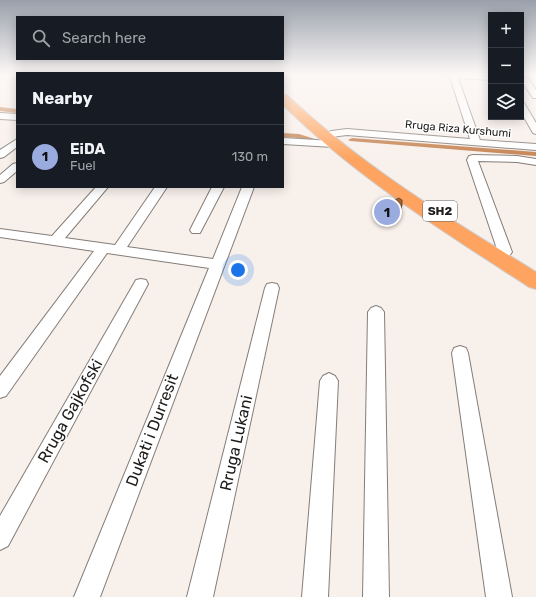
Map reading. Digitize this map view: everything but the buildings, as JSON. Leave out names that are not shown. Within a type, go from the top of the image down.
[{"type":"highway","name":"SH2","points":[[289,103],[384,182],[536,282]]},
{"type":"highway","name":"SH2","points":[[296,103],[332,139],[395,182],[505,252],[536,269]]},
{"type":"street","points":[[463,103],[476,142]]},
{"type":"street","points":[[524,110],[536,131]]},
{"type":"street","points":[[2,117],[16,117]]},
{"type":"street","name":"Rruga Riza Kurshumi","points":[[284,141],[332,139],[347,132],[536,147]]},
{"type":"street","points":[[0,155],[16,143]]},
{"type":"street","points":[[505,252],[472,158],[517,159],[533,161],[536,172]]},
{"type":"street","points":[[0,180],[16,167]]},
{"type":"street","points":[[55,241],[101,188]]},
{"type":"street","points":[[118,250],[160,188]]},
{"type":"street","points":[[196,230],[217,188]]},
{"type":"street","name":"Dukati i Durresit","points":[[87,597],[248,188]]},
{"type":"street","points":[[2,236],[55,241],[217,264]]},
{"type":"street","points":[[0,390],[103,248]]},
{"type":"street","name":"Rruga Gajkofski","points":[[0,538],[141,284]]},
{"type":"street","name":"Rruga Lukani","points":[[200,597],[272,288]]},
{"type":"street","points":[[376,312],[376,597]]},
{"type":"street","points":[[460,353],[498,597]]},
{"type":"street","points":[[315,597],[329,381]]},
{"type":"waterway","points":[[0,109],[16,111]]},
{"type":"waterway","points":[[284,135],[299,136],[314,140]]},
{"type":"waterway","points":[[352,140],[536,154]]},
{"type":"place","name":"EiDA","points":[[387,212]]}]
